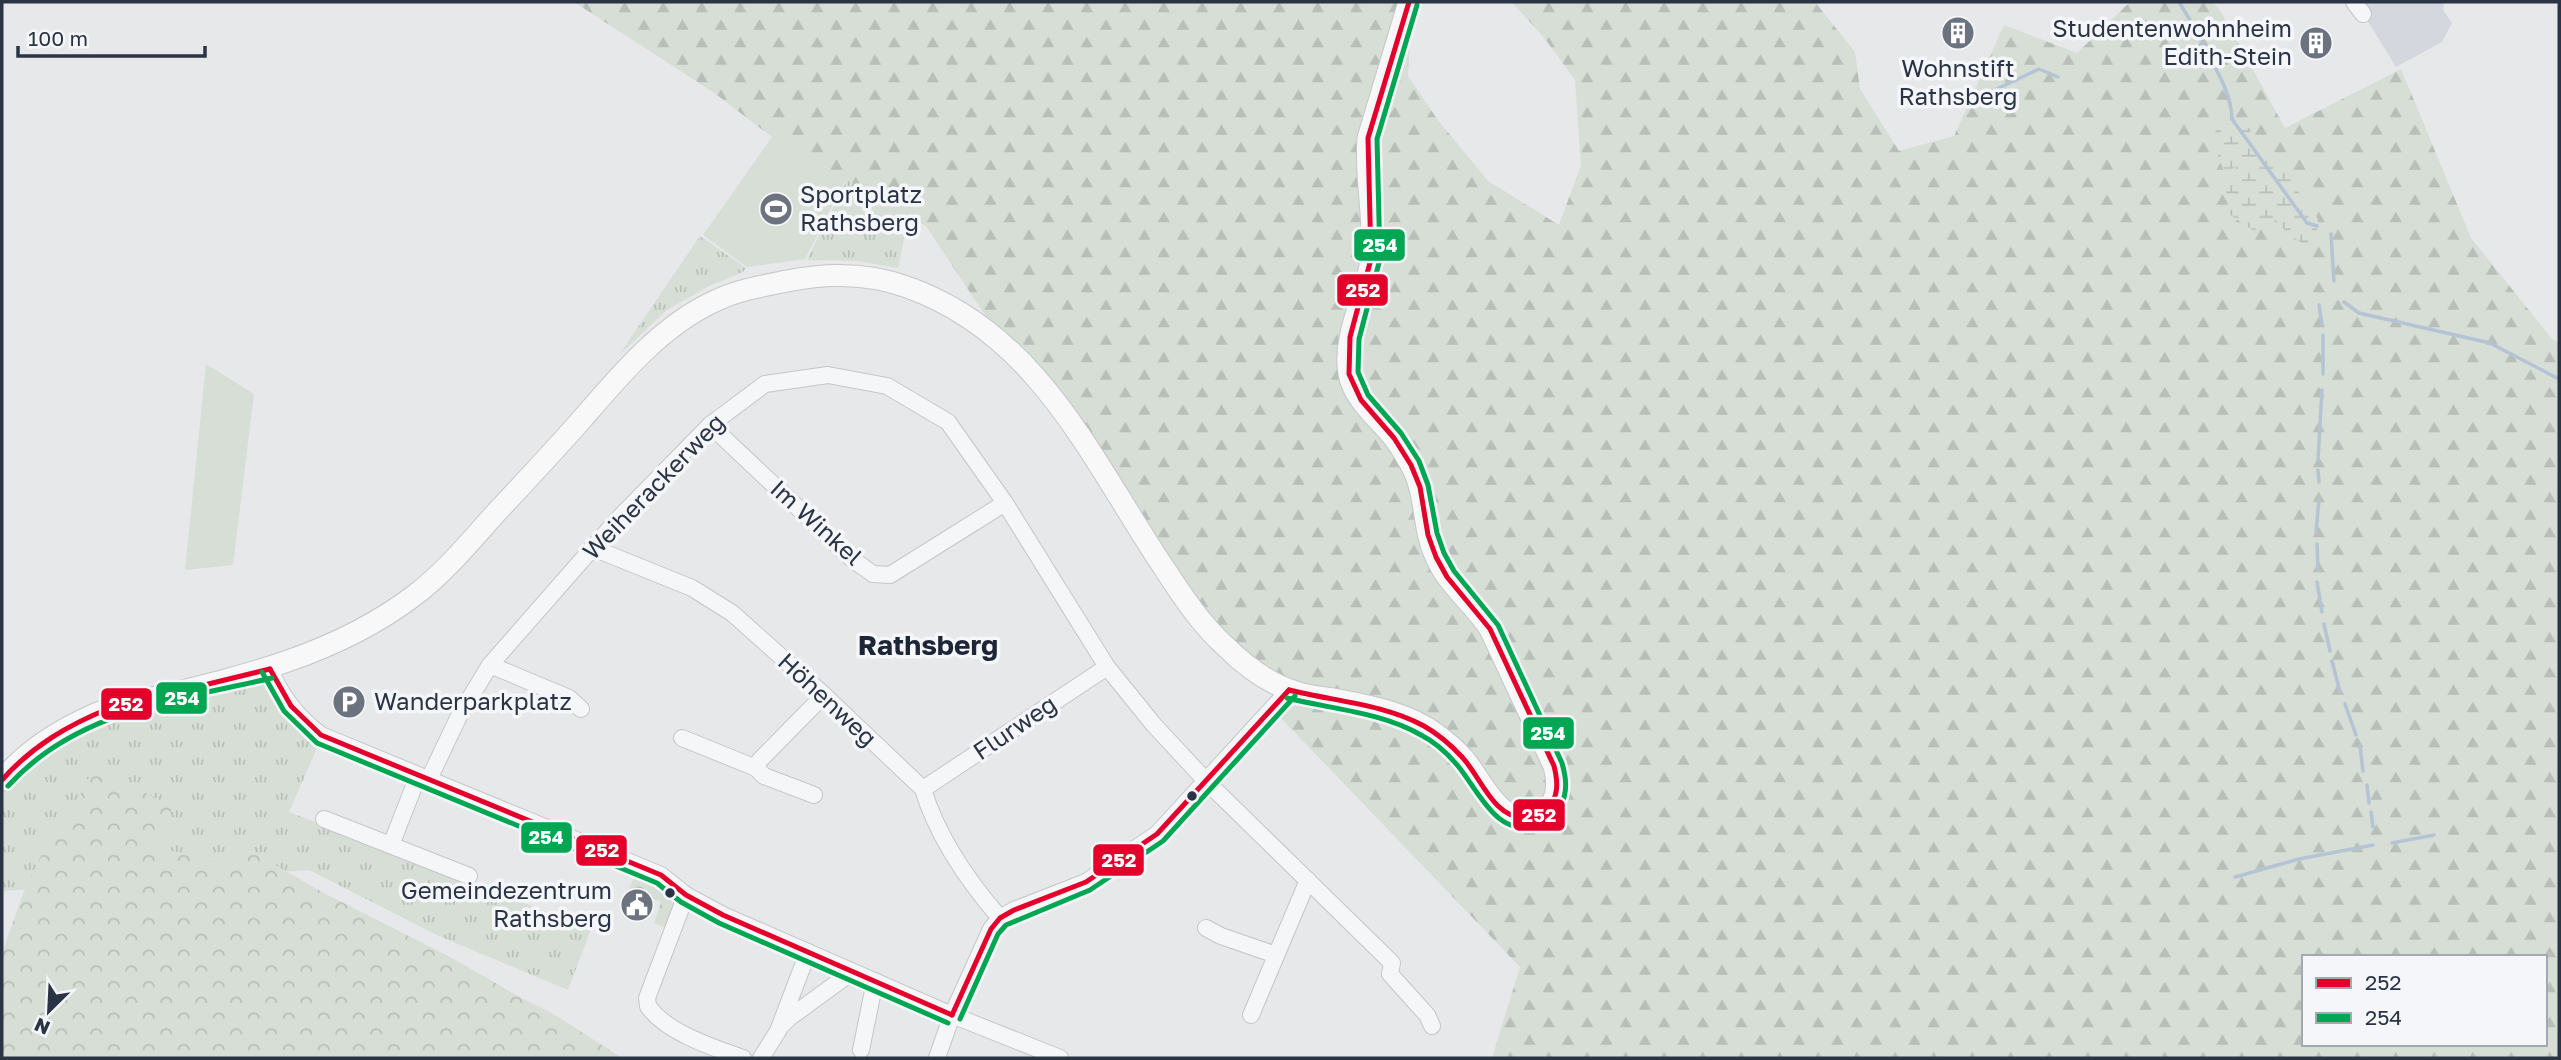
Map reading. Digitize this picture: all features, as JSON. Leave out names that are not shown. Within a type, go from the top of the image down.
[{"type":"street","points":[[2,780],[13,766],[35,748],[88,716],[110,708],[271,669],[370,626],[417,594],[457,556],[629,367],[683,320],[713,302],[749,288],[817,275],[862,277],[905,286],[959,311],[988,329],[1016,354],[1041,382],[1082,438],[1186,602],[1223,644],[1260,674],[1289,690],[1374,709],[1422,724],[1463,758],[1502,810],[1515,817],[1530,818],[1542,814],[1551,804],[1556,792],[1557,774],[1482,617],[1441,568],[1429,538],[1413,469],[1396,440],[1352,387],[1348,370],[1349,348],[1369,273],[1373,235],[1366,158],[1368,138],[1409,2]]},
{"type":"street","name":"Weiherackerweg","points":[[391,845],[424,777],[490,665],[618,519],[710,425],[765,384],[828,375],[887,386],[948,422],[1005,503],[1107,667],[1154,726],[1206,781],[1392,963],[1390,974],[1427,1015],[1432,1026]]},
{"type":"street","name":"Im Winkel","points":[[710,425],[852,559],[873,574],[890,575],[1005,503]]},
{"type":"street","name":"Höhenweg","points":[[593,548],[692,588],[714,600],[824,695],[923,789],[928,806],[947,842],[965,872],[1000,918]]},
{"type":"street","points":[[490,665],[569,698],[581,709]]},
{"type":"street","name":"Flurweg","points":[[923,789],[1107,667]]},
{"type":"street","points":[[271,669],[277,686],[298,717],[321,735],[661,874],[687,895],[723,915],[952,1015],[1060,1058]]},
{"type":"street","points":[[937,1058],[952,1015],[991,929],[1000,918],[1086,882],[1157,834],[1289,690]]},
{"type":"street","points":[[756,768],[760,760],[824,695]]},
{"type":"street","points":[[682,738],[756,768],[764,776],[814,795]]},
{"type":"street","points":[[324,819],[469,876]]},
{"type":"street","points":[[1251,1015],[1308,880]]},
{"type":"street","points":[[687,895],[647,998],[648,1006],[663,1021],[705,1044],[743,1058]]},
{"type":"street","points":[[1206,928],[1220,936],[1276,955]]},
{"type":"street","points":[[778,1031],[808,952]]},
{"type":"street","points":[[761,1058],[789,1018],[851,971]]},
{"type":"street","points":[[861,1050],[875,981]]},
{"type":"shaded area","points":[[2356,2],[2444,2],[2443,10],[2452,23],[2442,42],[2396,67]]},
{"type":"green space","points":[[574,2],[1416,2],[1411,17],[1408,76],[1437,119],[1488,181],[1559,225],[1581,165],[1575,80],[1545,39],[1512,2],[1815,2],[1855,52],[1860,89],[1899,151],[1954,136],[2004,25],[2077,53],[2130,2],[2213,2],[2220,10],[2285,128],[2401,69],[2471,238],[2552,339],[2559,343],[2559,1058],[1492,1058],[1520,967],[1278,715],[1295,706],[1295,684],[1262,664],[1212,621],[991,324],[926,226],[847,180],[844,183],[772,137],[713,92]]},
{"type":"green space","points":[[2232,119],[2250,129],[2253,147],[2277,160],[2292,176],[2299,193],[2318,219],[2316,244],[2309,248],[2287,233],[2275,219],[2254,231],[2229,214],[2226,189],[2238,176],[2235,167],[2225,173],[2216,149],[2215,133],[2223,122]]},
{"type":"green space","name":"Sportplatz Rathsberg","points":[[772,137],[844,183],[805,259],[747,267],[703,235]]},
{"type":"green space","points":[[847,180],[912,217],[908,220],[898,268],[857,261],[807,260]]},
{"type":"green space","points":[[700,236],[746,268],[743,272],[709,286],[667,310],[619,355]]},
{"type":"green space","points":[[206,364],[254,394],[233,565],[185,570]]},
{"type":"green space","points":[[270,669],[308,725],[318,746],[289,812],[591,929],[568,990],[439,936],[309,870],[2,891],[2,780],[61,730]]},
{"type":"green space","points":[[95,766],[173,807],[156,847],[223,863],[237,843],[322,892],[452,958],[552,1013],[622,1058],[2,1058],[2,953],[23,894],[54,828],[69,815]]},
{"type":"green space","points":[[637,871],[663,884],[665,895],[676,903],[666,928],[654,923],[661,902],[629,889]]},
{"type":"waterway","points":[[2179,2],[2190,20]]},
{"type":"waterway","points":[[2196,30],[2228,95],[2232,119],[2307,223],[2317,226]]},
{"type":"waterway","points":[[1980,97],[2039,69],[2058,77]]},
{"type":"waterway","points":[[2331,234],[2334,281]]},
{"type":"waterway","points":[[2344,302],[2359,313],[2490,343],[2559,379]]},
{"type":"waterway","points":[[2319,305],[2322,324]]},
{"type":"waterway","points":[[2323,335],[2323,374]]},
{"type":"waterway","points":[[2318,460],[2322,390]]},
{"type":"waterway","points":[[2318,470],[2319,482]]},
{"type":"waterway","points":[[2316,533],[2319,499]]},
{"type":"waterway","points":[[2317,544],[2318,570]]},
{"type":"waterway","points":[[2317,582],[2322,612]]},
{"type":"waterway","points":[[2324,624],[2330,651]]},
{"type":"waterway","points":[[2332,661],[2340,692]]},
{"type":"waterway","points":[[2345,704],[2356,735]]},
{"type":"waterway","points":[[2360,746],[2363,771]]},
{"type":"waterway","points":[[2367,785],[2369,803]]},
{"type":"waterway","points":[[2371,812],[2373,827]]},
{"type":"waterway","points":[[2392,843],[2434,835]]},
{"type":"waterway","points":[[2235,877],[2299,859],[2373,845]]},
{"type":"transit line","name":"252","points":[[1289,690],[1375,708],[1424,726],[1458,753],[1496,804],[1514,816],[1537,816],[1547,809],[1556,794],[1554,766],[1490,629],[1447,577],[1436,557],[1428,535],[1420,487],[1411,465],[1394,438],[1361,400],[1349,374],[1350,337],[1371,259],[1368,138],[1409,2]]},
{"type":"transit line","name":"254","points":[[1287,698],[1373,716],[1406,727],[1426,738],[1454,762],[1490,810],[1511,825],[1523,827],[1545,822],[1557,812],[1563,800],[1566,784],[1562,763],[1498,625],[1454,571],[1444,553],[1437,533],[1428,485],[1419,461],[1401,433],[1368,395],[1358,372],[1359,339],[1380,259],[1377,139],[1417,5]]},
{"type":"transit line","name":"252","points":[[270,669],[291,706],[321,735],[661,875],[686,895],[723,915],[952,1015]]},
{"type":"transit line","name":"252","points":[[2,780],[38,747],[110,708],[270,669]]},
{"type":"transit line","name":"254","points":[[262,672],[284,711],[317,743],[657,883],[681,902],[719,923],[948,1023]]},
{"type":"transit line","name":"254","points":[[8,786],[35,760],[65,740],[97,724],[165,702],[272,678]]},
{"type":"transit line","name":"252","points":[[952,1015],[991,929],[1000,918],[1086,882],[1157,834],[1289,690]]},
{"type":"transit line","name":"254","points":[[960,1019],[998,934],[1006,925],[1090,890],[1163,841],[1295,696]]},
{"type":"place","name":"Wohnstift Rathsberg","points":[[1958,33]]},
{"type":"place","name":"Studentenwohnheim Edith-Stein","points":[[2316,43]]},
{"type":"place","name":"Sportplatz Rathsberg","points":[[776,209]]},
{"type":"place","name":"Wanderparkplatz","points":[[349,702]]},
{"type":"place","name":"Gemeindezentrum Rathsberg","points":[[637,905]]},
{"type":"district","name":"Rathsberg","points":[[928,645]]}]
